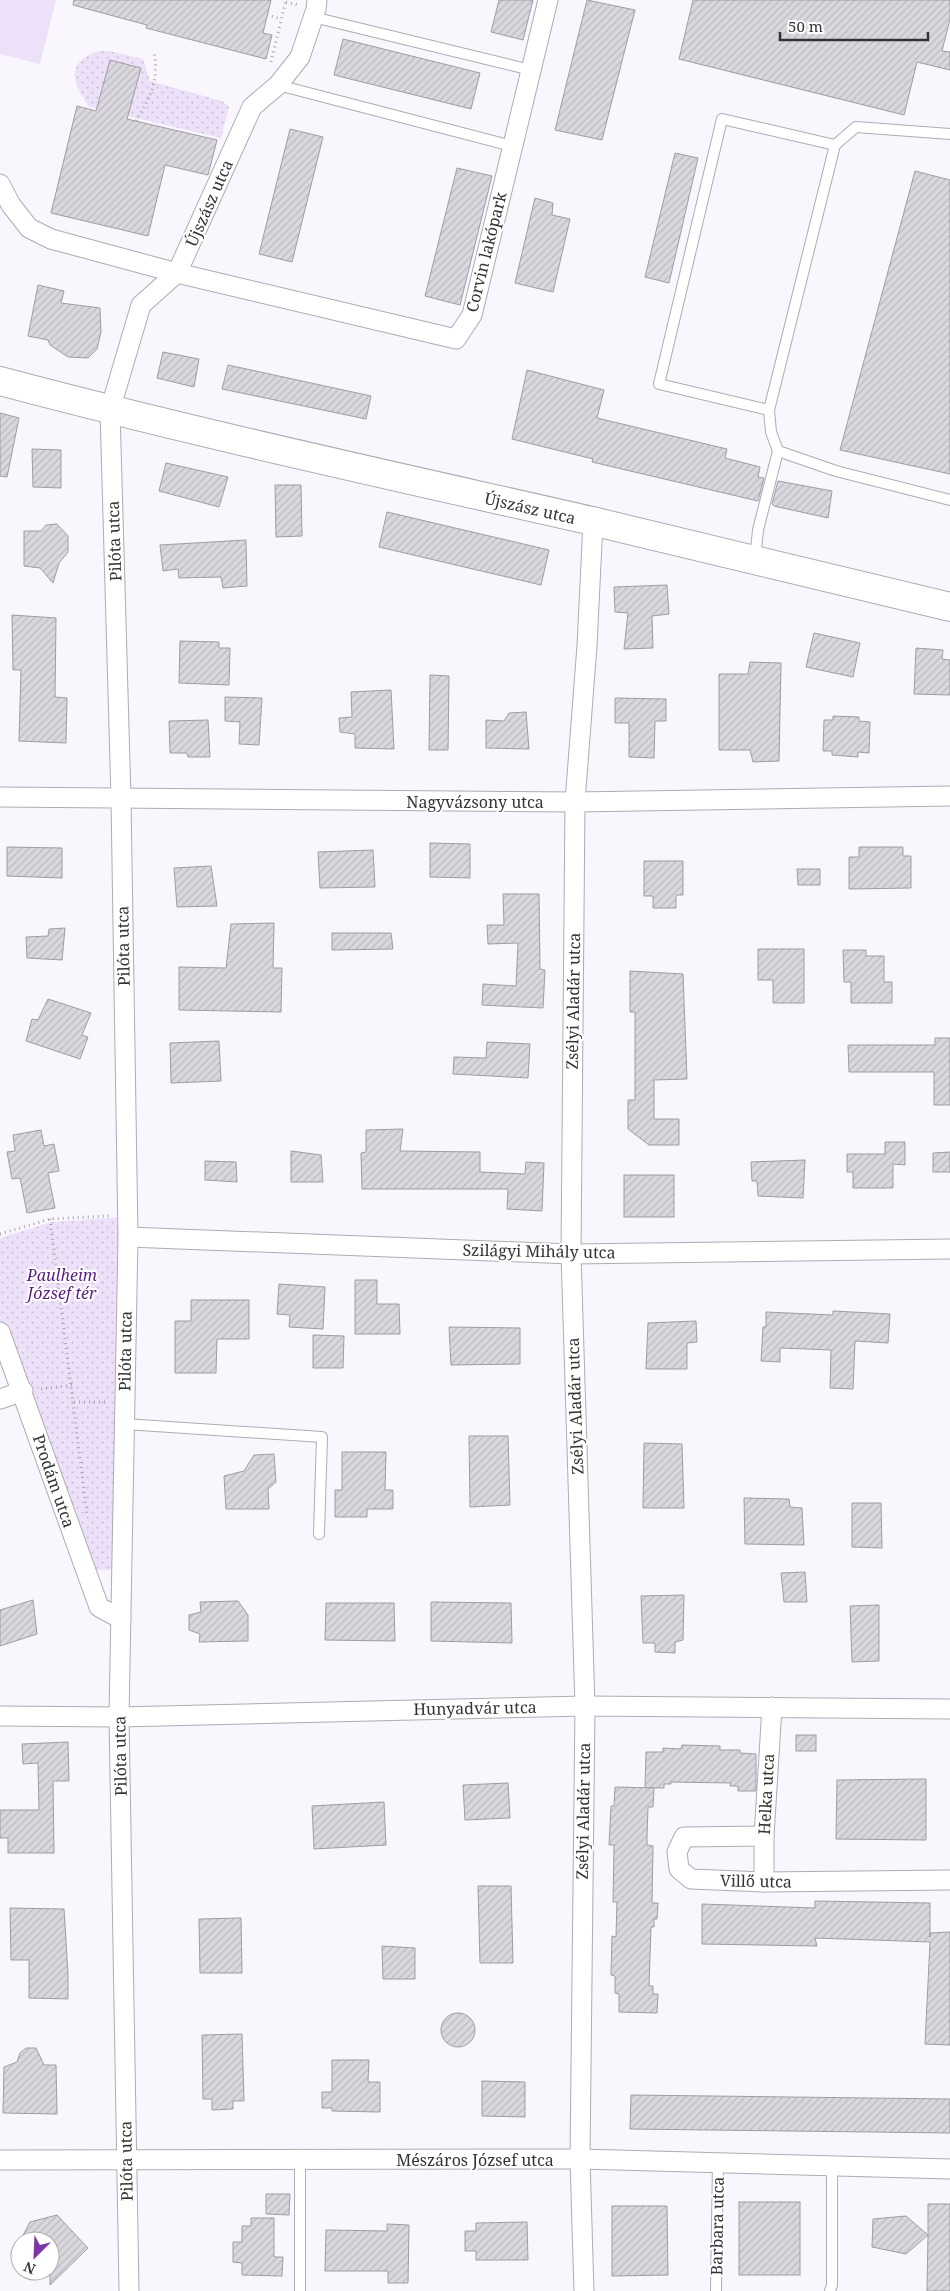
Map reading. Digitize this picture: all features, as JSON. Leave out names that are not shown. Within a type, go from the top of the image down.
[{"type":"street","name":"Corvin lakópark","points":[[177,273],[456,339],[472,315],[548,0]]},
{"type":"street","name":"Újszász utca","points":[[110,410],[141,305],[177,273],[252,107],[278,85],[300,57],[315,8]]},
{"type":"street","points":[[0,184],[11,205],[29,228],[51,239],[177,273]]},
{"type":"street","name":"Újszász utca","points":[[0,381],[304,457],[593,522],[950,607]]},
{"type":"street","name":"Pilóta utca","points":[[110,410],[121,799],[128,1237],[119,1717],[125,2158],[129,2291]]},
{"type":"street","name":"Zsélyi Aladár utca","points":[[584,2291],[580,2159],[584,1706],[571,1254],[575,802],[587,646],[593,522]]},
{"type":"street","name":"Nagyvázsony utca","points":[[0,797],[575,802],[950,796]]},
{"type":"street","name":"Szilágyi Mihály utca","points":[[128,1237],[571,1254],[950,1249]]},
{"type":"street","name":"Prodám utca","points":[[0,1332],[23,1391],[98,1607],[121,1619]]},
{"type":"street","points":[[0,1399],[23,1391]]},
{"type":"street","name":"Hunyadvár utca","points":[[0,1716],[119,1717],[584,1706],[950,1709]]},
{"type":"street","name":"Helka utca","points":[[764,1882],[764,1836],[772,1708]]},
{"type":"street","name":"Villő utca","points":[[764,1836],[684,1837],[677,1852],[678,1869],[691,1879],[764,1882],[950,1880]]},
{"type":"street","name":"Mészáros József utca","points":[[0,2160],[125,2158],[300,2160],[580,2159],[950,2169]]},
{"type":"lane","points":[[315,8],[531,70]]},
{"type":"lane","points":[[278,85],[512,146]]},
{"type":"lane","points":[[769,410],[658,384],[722,119],[835,145]]},
{"type":"lane","points":[[755,560],[758,530],[778,451],[770,432],[769,410],[835,145],[856,127],[950,134]]},
{"type":"lane","points":[[778,451],[836,471],[950,500]]},
{"type":"lane","points":[[125,1424],[322,1437],[319,1534]]},
{"type":"lane","points":[[300,2160],[300,2291]]},
{"type":"lane","name":"Barbara utca","points":[[716,2291],[718,2162]]},
{"type":"lane","points":[[830,2291],[832,2285],[832,2166]]},
{"type":"path","points":[[270,65],[286,0]]},
{"type":"path","points":[[267,16],[281,19]]},
{"type":"path","points":[[136,121],[152,93],[156,79],[154,51]]},
{"type":"path","points":[[0,1234],[50,1219],[127,1215]]},
{"type":"path","points":[[50,1219],[88,1519]]},
{"type":"path","points":[[23,1391],[72,1385]]},
{"type":"path","points":[[74,1402],[124,1402]]},
{"type":"green space","points":[[0,0],[56,0],[40,64],[0,54]]},
{"type":"green space","points":[[98,51],[109,51],[143,59],[150,81],[222,101],[229,107],[221,138],[89,107],[79,90],[75,74],[80,62]]},
{"type":"green space","name":"Paulheim József tér","points":[[125,1217],[117,1569],[91,1571],[0,1327],[0,1238],[51,1222]]},
{"type":"building","points":[[74,0],[271,0],[263,33],[272,35],[266,59],[146,28],[147,25],[73,5]]},
{"type":"building","points":[[499,0],[533,0],[523,40],[491,32]]},
{"type":"building","points":[[587,0],[635,10],[602,140],[555,130]]},
{"type":"building","points":[[693,0],[950,0],[950,19],[942,51],[950,52],[950,70],[917,62],[904,115],[679,59]]},
{"type":"building","points":[[343,39],[480,73],[471,109],[334,75]]},
{"type":"building","points":[[110,60],[141,68],[127,119],[217,140],[208,175],[165,165],[148,236],[51,213],[77,106],[96,111]]},
{"type":"building","points":[[290,129],[323,137],[292,262],[259,254]]},
{"type":"building","points":[[675,153],[698,158],[669,283],[645,277]]},
{"type":"building","points":[[457,168],[492,176],[460,305],[425,296]]},
{"type":"building","points":[[915,171],[950,180],[950,474],[840,450]]},
{"type":"building","points":[[535,198],[553,203],[552,215],[570,219],[553,292],[515,283]]},
{"type":"building","points":[[38,285],[64,291],[61,303],[100,308],[101,332],[97,349],[88,358],[68,357],[50,345],[48,340],[28,336]]},
{"type":"building","points":[[163,352],[199,359],[194,387],[157,378]]},
{"type":"building","points":[[228,365],[371,396],[366,419],[222,389]]},
{"type":"building","points":[[527,370],[604,390],[597,418],[727,449],[725,458],[760,467],[758,477],[764,478],[758,501],[592,462],[593,459],[512,439]]},
{"type":"building","points":[[0,413],[19,418],[7,477],[0,476]]},
{"type":"building","points":[[32,449],[61,450],[61,488],[33,487]]},
{"type":"building","points":[[166,463],[228,477],[219,507],[159,491]]},
{"type":"building","points":[[778,481],[832,491],[828,518],[774,506],[772,504]]},
{"type":"building","points":[[275,485],[301,485],[302,536],[276,537]]},
{"type":"building","points":[[387,512],[549,550],[541,585],[379,547]]},
{"type":"building","points":[[57,524],[68,536],[68,552],[59,563],[53,583],[40,568],[24,566],[24,531],[41,531],[46,525]]},
{"type":"building","points":[[246,540],[247,586],[223,588],[221,577],[179,578],[178,569],[163,571],[160,545]]},
{"type":"building","points":[[667,585],[669,614],[652,616],[653,648],[624,649],[628,613],[615,612],[614,587]]},
{"type":"building","points":[[12,615],[56,618],[55,697],[67,698],[66,743],[19,741],[21,670],[13,670]]},
{"type":"building","points":[[814,633],[860,643],[853,677],[806,667]]},
{"type":"building","points":[[180,641],[219,642],[219,648],[230,648],[229,685],[179,683]]},
{"type":"building","points":[[916,648],[943,650],[942,659],[950,660],[950,695],[914,694]]},
{"type":"building","points":[[750,662],[781,663],[779,761],[753,762],[750,750],[719,750],[719,674],[748,674]]},
{"type":"building","points":[[430,675],[449,676],[448,750],[429,750]]},
{"type":"building","points":[[391,690],[394,749],[355,748],[355,734],[340,732],[339,718],[352,717],[351,692]]},
{"type":"building","points":[[225,697],[262,698],[259,745],[239,744],[240,722],[225,721]]},
{"type":"building","points":[[615,698],[666,699],[666,721],[655,721],[654,758],[629,757],[629,723],[615,723]]},
{"type":"building","points":[[526,712],[529,749],[486,748],[486,720],[504,721],[509,713]]},
{"type":"building","points":[[833,716],[859,717],[859,721],[870,722],[869,753],[858,752],[858,757],[832,755],[832,751],[823,751],[824,720],[833,720]]},
{"type":"building","points":[[208,720],[210,757],[188,757],[187,753],[170,753],[169,721]]},
{"type":"building","points":[[430,843],[470,844],[470,878],[430,877]]},
{"type":"building","points":[[7,847],[62,848],[62,878],[7,876]]},
{"type":"building","points":[[859,847],[903,847],[903,856],[911,856],[911,888],[849,889],[849,857],[859,857]]},
{"type":"building","points":[[373,850],[375,887],[320,888],[318,852]]},
{"type":"building","points":[[644,861],[683,861],[683,895],[676,895],[676,908],[653,908],[653,896],[644,896]]},
{"type":"building","points":[[211,866],[217,906],[177,907],[174,868]]},
{"type":"building","points":[[797,869],[820,869],[820,885],[798,885]]},
{"type":"building","points":[[503,894],[539,894],[540,969],[545,970],[543,1008],[482,1005],[483,984],[516,986],[518,943],[488,944],[487,925],[504,925]]},
{"type":"building","points":[[274,923],[273,968],[282,968],[281,1012],[179,1010],[179,967],[226,968],[231,924]]},
{"type":"building","points":[[65,928],[62,960],[27,958],[26,937],[48,936],[49,929]]},
{"type":"building","points":[[332,933],[391,933],[393,949],[332,950]]},
{"type":"building","points":[[758,949],[804,949],[804,1003],[773,1003],[773,980],[758,980]]},
{"type":"building","points":[[843,950],[866,950],[866,956],[884,956],[884,982],[892,982],[892,1003],[851,1003],[851,982],[844,982]]},
{"type":"building","points":[[630,971],[683,974],[687,1079],[654,1080],[654,1119],[679,1119],[679,1145],[649,1145],[628,1129],[628,1100],[635,1100],[635,1012],[630,1012]]},
{"type":"building","points":[[48,999],[91,1013],[82,1035],[88,1037],[80,1059],[26,1041],[32,1019],[38,1020]]},
{"type":"building","points":[[935,1038],[950,1038],[950,1105],[934,1105],[934,1072],[849,1072],[848,1045],[935,1045]]},
{"type":"building","points":[[219,1041],[221,1081],[171,1083],[170,1043]]},
{"type":"building","points":[[487,1042],[530,1044],[528,1078],[453,1074],[454,1057],[486,1058]]},
{"type":"building","points":[[403,1129],[400,1151],[480,1152],[480,1172],[525,1174],[526,1162],[544,1163],[542,1211],[507,1209],[508,1189],[362,1189],[361,1153],[366,1152],[366,1130]]},
{"type":"building","points":[[41,1130],[44,1146],[54,1144],[59,1171],[48,1173],[55,1208],[27,1213],[20,1178],[12,1179],[7,1152],[15,1151],[13,1135]]},
{"type":"building","points":[[885,1142],[905,1142],[905,1165],[893,1164],[893,1188],[853,1188],[853,1172],[847,1172],[847,1154],[885,1154]]},
{"type":"building","points":[[291,1151],[321,1155],[323,1182],[291,1182]]},
{"type":"building","points":[[950,1152],[950,1172],[933,1172],[933,1153]]},
{"type":"building","points":[[805,1160],[803,1198],[758,1196],[757,1181],[752,1181],[751,1162]]},
{"type":"building","points":[[205,1161],[236,1162],[237,1182],[205,1180]]},
{"type":"building","points":[[624,1175],[674,1175],[674,1217],[624,1217]]},
{"type":"building","points":[[355,1280],[377,1280],[377,1304],[399,1304],[400,1334],[355,1334]]},
{"type":"building","points":[[279,1284],[325,1287],[323,1329],[289,1327],[290,1315],[277,1314]]},
{"type":"building","points":[[191,1300],[249,1300],[249,1339],[217,1339],[216,1373],[175,1373],[175,1321],[191,1321]]},
{"type":"building","points":[[833,1311],[890,1314],[888,1343],[855,1341],[853,1389],[830,1388],[831,1350],[780,1348],[780,1362],[761,1361],[763,1327],[766,1327],[766,1312],[833,1315]]},
{"type":"building","points":[[696,1321],[697,1342],[687,1343],[687,1369],[646,1369],[648,1323]]},
{"type":"building","points":[[449,1327],[520,1328],[520,1364],[451,1365]]},
{"type":"building","points":[[313,1335],[344,1336],[343,1368],[313,1368]]},
{"type":"building","points":[[469,1436],[508,1436],[510,1505],[470,1507]]},
{"type":"building","points":[[644,1443],[682,1444],[684,1508],[643,1508]]},
{"type":"building","points":[[342,1452],[386,1452],[385,1490],[393,1490],[393,1509],[367,1509],[367,1517],[335,1517],[335,1490],[342,1490]]},
{"type":"building","points":[[274,1454],[276,1482],[268,1489],[269,1509],[226,1509],[224,1476],[244,1471],[254,1455]]},
{"type":"building","points":[[744,1498],[789,1499],[790,1507],[802,1508],[804,1545],[745,1544]]},
{"type":"building","points":[[852,1503],[881,1503],[882,1548],[852,1547]]},
{"type":"building","points":[[805,1572],[807,1602],[784,1602],[781,1573]]},
{"type":"building","points":[[684,1595],[683,1640],[675,1642],[675,1653],[655,1652],[655,1643],[643,1643],[641,1596]]},
{"type":"building","points":[[33,1600],[37,1634],[0,1646],[0,1610]]},
{"type":"building","points":[[238,1601],[248,1615],[248,1641],[199,1642],[200,1634],[189,1630],[189,1615],[201,1612],[200,1602]]},
{"type":"building","points":[[431,1602],[511,1603],[512,1643],[431,1641]]},
{"type":"building","points":[[326,1603],[394,1603],[395,1641],[325,1640]]},
{"type":"building","points":[[879,1605],[879,1661],[852,1662],[850,1606]]},
{"type":"building","points":[[796,1735],[816,1735],[816,1751],[796,1751]]},
{"type":"building","points":[[68,1742],[69,1781],[53,1781],[54,1853],[8,1853],[8,1838],[0,1838],[0,1810],[39,1810],[38,1763],[23,1764],[22,1744]]},
{"type":"building","points":[[682,1745],[720,1746],[720,1750],[740,1750],[740,1753],[756,1754],[756,1791],[738,1791],[738,1786],[730,1786],[731,1783],[671,1782],[671,1784],[664,1784],[664,1788],[645,1788],[646,1752],[663,1752],[663,1748],[681,1749]]},
{"type":"building","points":[[926,1779],[926,1840],[836,1839],[837,1780]]},
{"type":"building","points":[[508,1783],[510,1818],[465,1820],[463,1785]]},
{"type":"building","points":[[615,1787],[654,1788],[653,1807],[648,1807],[647,1845],[653,1846],[652,1903],[658,1903],[657,1919],[654,1919],[654,1927],[651,1927],[649,1986],[653,1986],[653,1994],[658,1994],[657,2013],[619,2012],[619,1994],[615,1993],[615,1976],[611,1975],[612,1936],[616,1937],[617,1902],[613,1902],[614,1845],[609,1845],[611,1806],[614,1806]]},
{"type":"building","points":[[384,1802],[386,1845],[314,1849],[312,1806]]},
{"type":"building","points":[[478,1886],[511,1886],[513,1963],[480,1963]]},
{"type":"building","points":[[815,1901],[930,1903],[930,1933],[950,1932],[950,2045],[925,2044],[930,1942],[815,1938],[817,1946],[702,1944],[702,1904],[815,1908]]},
{"type":"building","points":[[10,1908],[64,1909],[68,1999],[29,1998],[29,1960],[11,1960]]},
{"type":"building","points":[[241,1918],[242,1973],[200,1973],[199,1919]]},
{"type":"building","points":[[382,1946],[415,1948],[415,1979],[383,1979]]},
{"type":"building","points":[[458,2013],[465,2014],[470,2018],[474,2023],[474,2037],[470,2042],[465,2046],[458,2047],[451,2046],[446,2042],[442,2037],[441,2030],[442,2023],[446,2018],[451,2014]]},
{"type":"building","points":[[242,2034],[244,2101],[233,2101],[233,2109],[212,2110],[212,2099],[203,2099],[202,2035]]},
{"type":"building","points":[[26,2048],[36,2048],[44,2065],[56,2065],[57,2114],[3,2113],[4,2067],[17,2062],[20,2053]]},
{"type":"building","points":[[332,2060],[369,2060],[368,2082],[380,2082],[380,2112],[332,2111],[332,2108],[322,2108],[322,2092],[332,2092]]},
{"type":"building","points":[[482,2081],[525,2082],[525,2117],[482,2116]]},
{"type":"building","points":[[631,2095],[950,2099],[950,2133],[630,2129]]},
{"type":"building","points":[[266,2194],[290,2194],[289,2215],[266,2214]]},
{"type":"building","points":[[739,2202],[800,2202],[800,2275],[739,2275]]},
{"type":"building","points":[[928,2204],[950,2204],[950,2291],[927,2291]]},
{"type":"building","points":[[612,2206],[667,2206],[668,2275],[612,2276]]},
{"type":"building","points":[[57,2215],[88,2248],[60,2275],[60,2231],[25,2231],[30,2222]]},
{"type":"building","points":[[906,2216],[928,2235],[906,2254],[872,2247],[873,2219]]},
{"type":"building","points":[[251,2218],[274,2218],[274,2257],[283,2257],[282,2276],[242,2275],[242,2263],[233,2262],[233,2242],[242,2242],[242,2226],[251,2226]]},
{"type":"building","points":[[527,2222],[528,2260],[476,2260],[476,2251],[465,2251],[465,2231],[476,2231],[476,2223]]},
{"type":"building","points":[[387,2224],[409,2225],[408,2283],[388,2283],[388,2271],[325,2271],[326,2230],[387,2231]]}]
